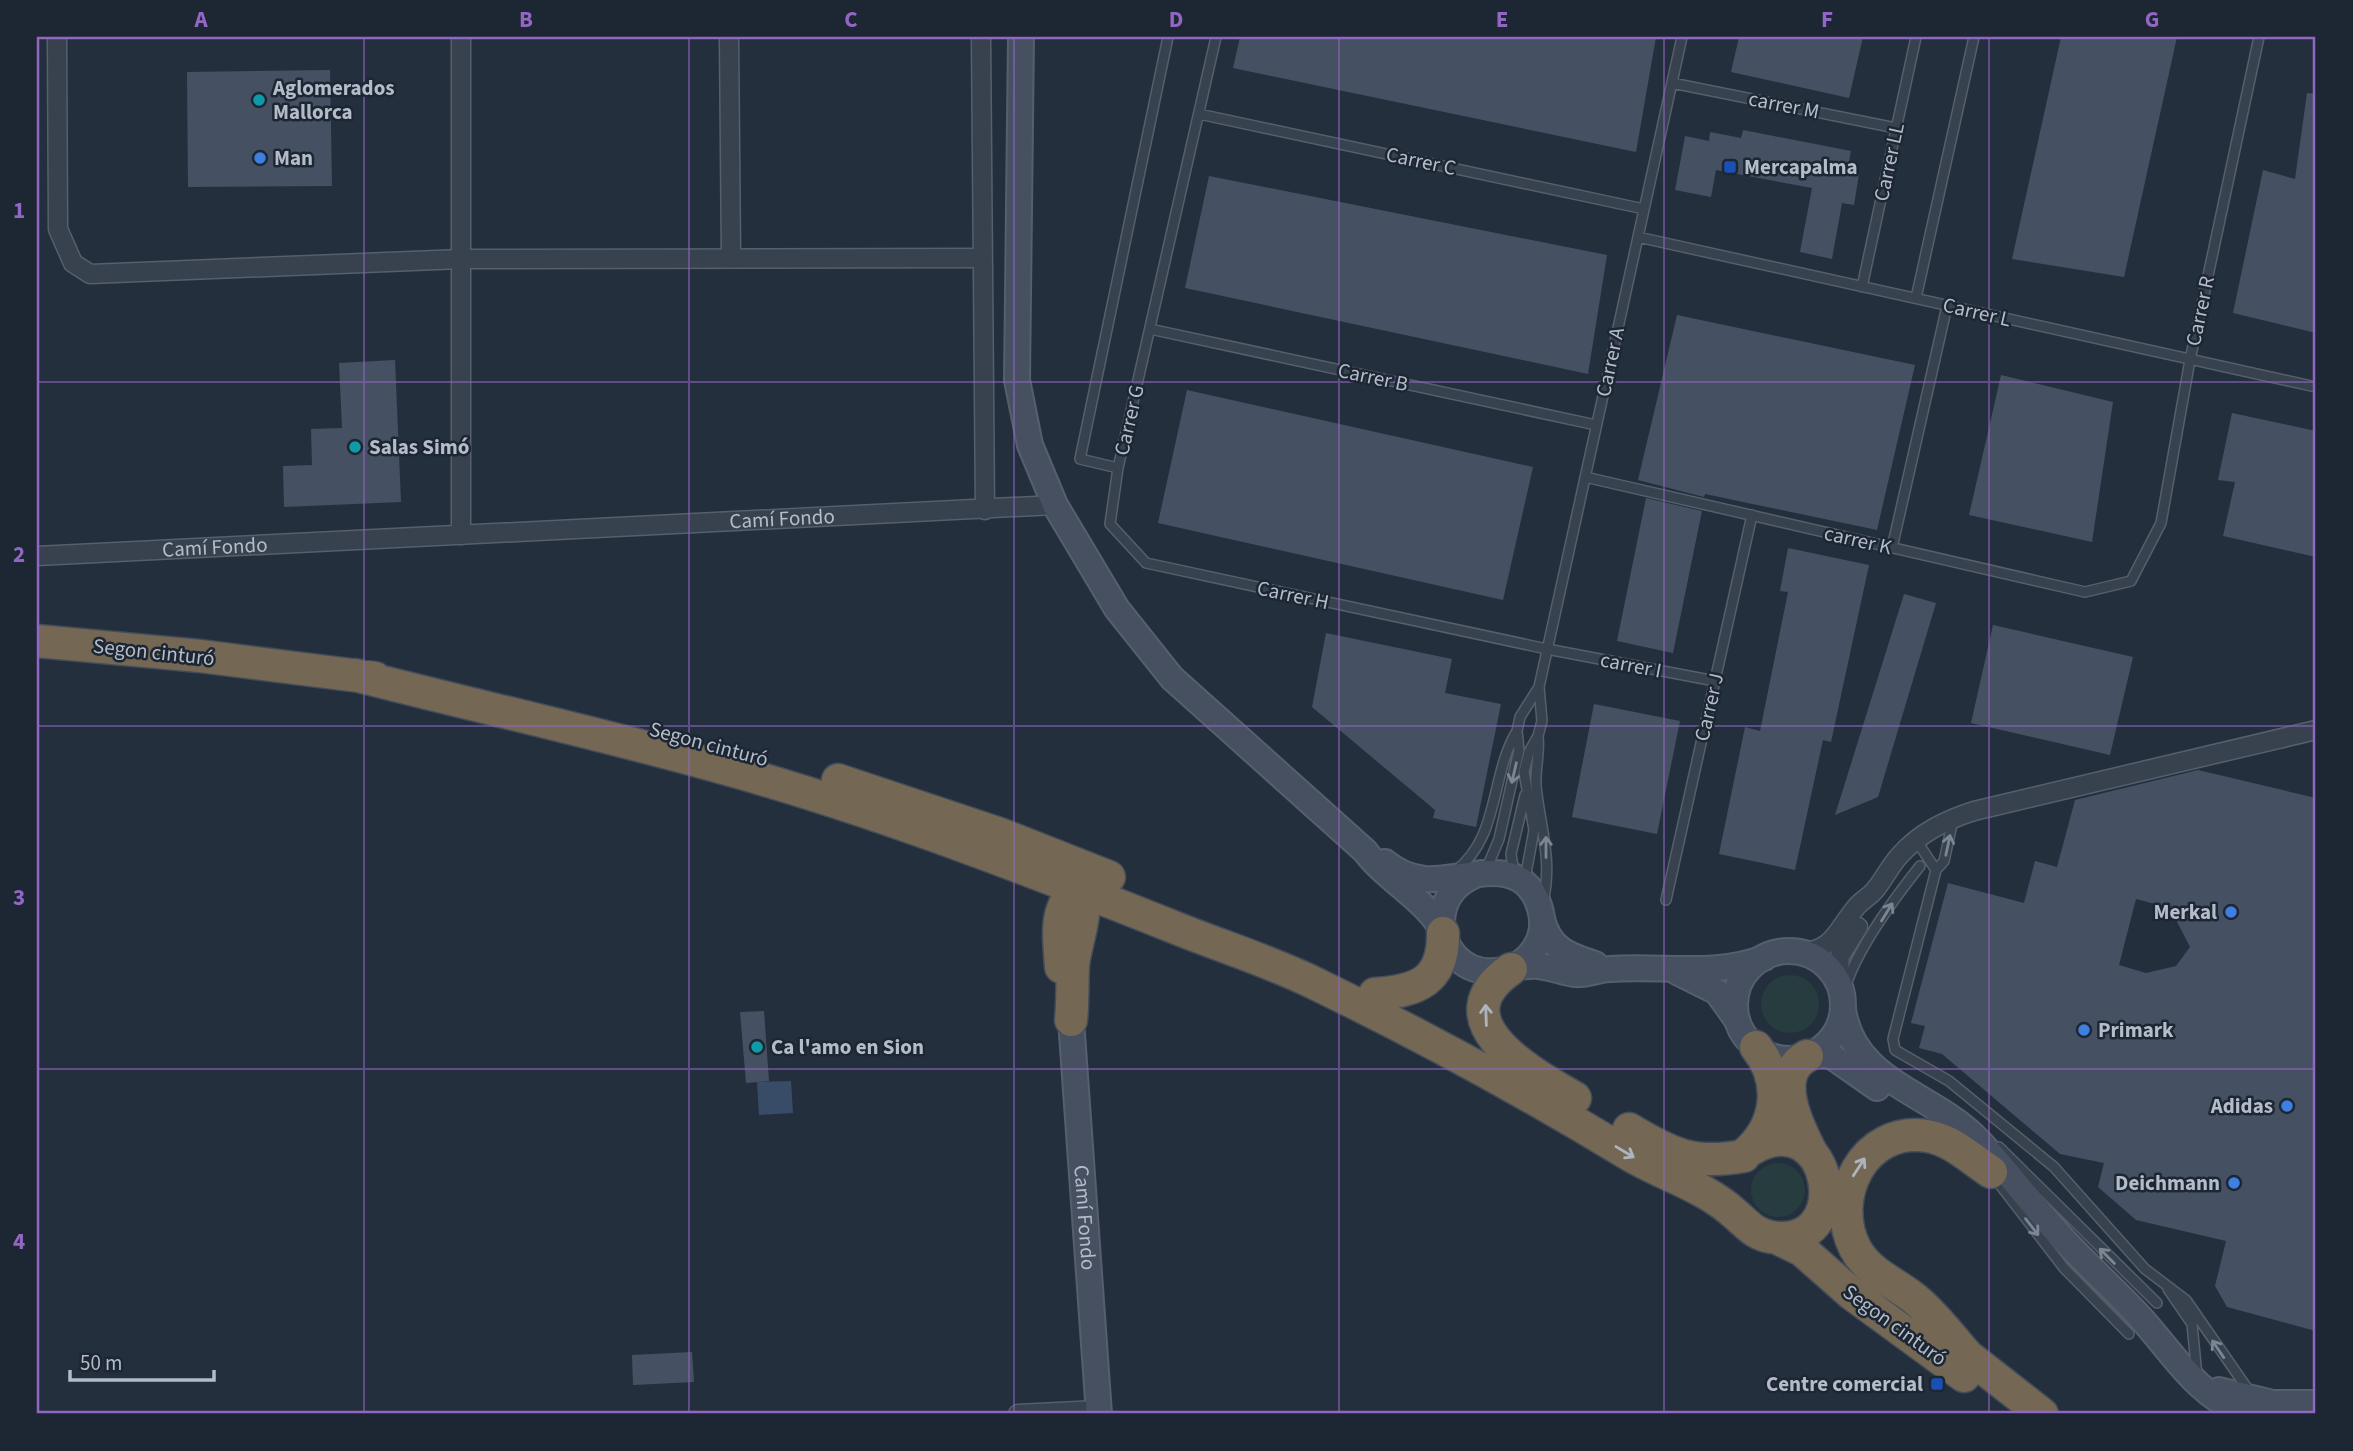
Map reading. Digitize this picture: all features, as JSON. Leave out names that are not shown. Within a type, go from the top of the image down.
[{"type":"highway","name":"Segon cinturó","points":[[37,641],[200,656],[452,687],[524,701],[746,753],[933,811],[1053,854],[1270,955]]},
{"type":"highway","name":"Segon cinturó","points":[[355,675],[740,772],[1002,859],[1270,955]]},
{"type":"highway","points":[[746,753],[806,781],[941,825],[1067,872],[1094,894]]},
{"type":"highway","points":[[1002,859],[1023,872],[1036,886],[1067,942]]},
{"type":"highway","points":[[1071,1020],[1063,996],[1067,942],[1061,908],[1066,900],[1094,894]]},
{"type":"highway","points":[[1067,942],[1084,938],[1101,926],[1126,920],[1210,951],[1270,955],[1375,995],[1509,1066],[1545,1080]]},
{"type":"highway","points":[[1375,995],[1407,990],[1432,975],[1442,955],[1443,933]]},
{"type":"highway","points":[[1270,955],[1309,981],[1444,1049],[1643,1163],[1719,1200],[1756,1232],[1777,1238],[1806,1229],[1824,1205]]},
{"type":"highway","points":[[1511,969],[1498,979],[1488,994],[1484,1009],[1486,1025],[1494,1042],[1545,1080],[1658,1147],[1686,1158],[1704,1161],[1747,1153],[1765,1143],[1782,1141],[1798,1145],[1812,1154]]},
{"type":"highway","points":[[1739,1217],[1732,1202],[1730,1185],[1734,1170],[1768,1124],[1775,1102],[1770,1070],[1748,1037]]},
{"type":"highway","points":[[1808,1056],[1796,1066],[1791,1095],[1796,1123],[1821,1167],[1826,1182],[1824,1205],[1830,1238],[1849,1268],[2042,1414]]},
{"type":"highway","points":[[1966,1354],[1917,1300],[1863,1261],[1848,1227],[1847,1193],[1859,1165],[1872,1150],[1888,1140],[1909,1135],[1929,1136],[1949,1143],[1991,1172]]},
{"type":"highway","name":"Segon cinturó","points":[[1777,1238],[1802,1250],[1852,1294],[2013,1414]]},
{"type":"street","points":[[57,37],[58,229],[73,263],[90,274],[461,259],[981,258]]},
{"type":"street","points":[[461,37],[461,535]]},
{"type":"street","points":[[729,37],[731,258]]},
{"type":"street","points":[[981,37],[985,510]]},
{"type":"street","points":[[1021,37],[1017,380],[1030,445],[1055,505],[1117,609],[1172,678],[1365,852],[1379,870],[1433,918],[1449,948],[1466,965],[1488,972],[1538,966],[1577,975],[1609,969],[1728,968],[1780,952],[1817,950],[1838,936],[1857,906],[1873,892],[1899,855],[1916,840],[1954,817],[2316,730]]},
{"type":"street","name":"Camí Fondo","points":[[37,556],[1055,505]]},
{"type":"street","points":[[1365,852],[1407,876],[1439,878],[1499,872],[1526,885],[1542,917],[1549,940],[1563,953],[1609,969]]},
{"type":"street","points":[[1443,933],[1443,915],[1448,899],[1465,880],[1481,873]]},
{"type":"street","points":[[1873,892],[1868,911],[1840,956],[1841,997],[1849,1037],[1861,1057],[1896,1086],[1940,1109],[1979,1140],[2031,1201],[2137,1314],[2198,1386],[2215,1400],[2253,1407],[2310,1405]]},
{"type":"street","points":[[1511,969],[1524,961],[1536,948],[1542,917]]},
{"type":"street","points":[[1798,952],[1822,963],[1841,997],[1834,1034],[1822,1048],[1808,1056]]},
{"type":"street","points":[[1748,1037],[1735,1009],[1738,990],[1750,968],[1764,958]]},
{"type":"street","points":[[1670,969],[1717,992],[1730,1006],[1748,1037],[1780,1058],[1830,1055],[1873,1086],[1927,1113],[1972,1148],[1991,1172],[2031,1201]]},
{"type":"street","name":"Camí Fondo","points":[[1071,1020],[1098,1412]]},
{"type":"street","points":[[1018,1414],[1098,1412]]},
{"type":"lane","name":"Carrer G","points":[[1168,37],[1080,459],[1118,468],[1216,37]]},
{"type":"lane","name":"Carrer A","points":[[1539,687],[1682,37]]},
{"type":"lane","name":"Carrer LL","points":[[1862,287],[1916,37]]},
{"type":"lane","points":[[1916,298],[1974,37]]},
{"type":"lane","name":"Carrer R","points":[[2131,581],[2161,523],[2190,360],[2259,37]]},
{"type":"lane","name":"carrer M","points":[[1672,83],[1896,128]]},
{"type":"lane","name":"Carrer C","points":[[1199,114],[1644,209]]},
{"type":"lane","name":"Carrer L","points":[[1638,237],[2316,387]]},
{"type":"lane","points":[[1892,548],[1947,306]]},
{"type":"lane","name":"Carrer B","points":[[1150,330],[1596,425]]},
{"type":"lane","name":"Carrer H","points":[[1118,468],[1110,524],[1146,563],[1547,649]]},
{"type":"lane","name":"carrer K","points":[[1585,477],[2085,592],[2131,581]]},
{"type":"lane","name":"Carrer J","points":[[1666,900],[1752,515]]},
{"type":"lane","name":"carrer I","points":[[1547,649],[1715,681]]},
{"type":"lane","points":[[1481,873],[1489,867],[1499,839],[1519,750],[1517,731],[1520,717],[1539,687]]},
{"type":"lane","points":[[1539,687],[1542,721],[1538,736],[1536,783],[1546,836],[1546,886],[1542,917]]},
{"type":"lane","points":[[1439,878],[1461,866],[1476,848],[1491,814],[1506,748],[1517,731]]},
{"type":"lane","points":[[1526,885],[1515,876],[1510,860],[1524,803],[1524,781],[1529,751],[1538,736]]},
{"type":"lane","points":[[1524,781],[1534,830],[1525,873],[1526,885]]},
{"type":"lane","points":[[1954,817],[1944,861],[1936,870],[1893,1039],[1895,1050],[1950,1080],[2053,1167],[2128,1252],[2186,1300],[2232,1370],[2252,1394],[2253,1407]]},
{"type":"lane","points":[[1916,840],[1936,870]]},
{"type":"lane","points":[[1841,997],[1858,960],[1901,889],[1920,866]]},
{"type":"lane","points":[[1875,1069],[1919,1085]]},
{"type":"lane","points":[[1937,1095],[2005,1152],[2157,1303]]},
{"type":"lane","points":[[1991,1172],[2064,1268],[2129,1334]]},
{"type":"lane","points":[[2168,1287],[2194,1329],[2198,1386]]},
{"type":"green space","points":[[1784,975],[1796,975],[1811,983],[1819,998],[1819,1010],[1811,1025],[1796,1033],[1784,1033],[1769,1025],[1761,1010],[1761,998],[1769,983]]},
{"type":"green space","points":[[1778,1163],[1797,1171],[1805,1190],[1797,1209],[1778,1217],[1759,1209],[1751,1190],[1759,1171]]},
{"type":"water","points":[[791,1081],[793,1113],[759,1115],[757,1082]]},
{"type":"building","points":[[1240,37],[1656,37],[1636,152],[1233,68]]},
{"type":"building","points":[[1739,37],[1863,37],[1849,98],[1731,72]]},
{"type":"building","points":[[2061,37],[2177,37],[2124,277],[2012,259]]},
{"type":"building","points":[[330,70],[332,186],[188,187],[187,72]]},
{"type":"building","points":[[2307,93],[2316,94],[2316,333],[2233,313],[2263,170],[2295,179]]},
{"type":"building","points":[[1743,130],[1851,151],[1847,172],[1859,174],[1854,205],[1842,203],[1832,259],[1800,252],[1812,188],[1716,170],[1711,197],[1675,190],[1685,136],[1709,141],[1710,132],[1741,138]]},
{"type":"building","points":[[1209,176],[1607,255],[1588,374],[1185,288]]},
{"type":"building","points":[[1677,315],[1915,365],[1877,530],[1705,494],[1704,497],[1638,480]]},
{"type":"building","name":"Salas Simó","points":[[395,360],[401,502],[284,507],[283,466],[312,465],[311,429],[342,428],[339,363]]},
{"type":"building","points":[[2001,375],[2113,402],[2092,542],[1969,515]]},
{"type":"building","points":[[1187,390],[1533,467],[1503,600],[1158,523]]},
{"type":"building","points":[[2232,413],[2316,431],[2316,557],[2223,536],[2235,482],[2218,480]]},
{"type":"building","points":[[1646,498],[1702,511],[1673,653],[1617,641]]},
{"type":"building","points":[[1788,548],[1869,565],[1831,742],[1823,740],[1795,870],[1719,854],[1745,727],[1760,731],[1788,592],[1780,591]]},
{"type":"building","points":[[1904,594],[1936,603],[1878,797],[1835,815]]},
{"type":"building","points":[[1993,625],[2133,657],[2110,755],[1971,723]]},
{"type":"building","points":[[1326,633],[1452,659],[1445,693],[1501,704],[1476,827],[1433,818],[1435,810],[1312,707]]},
{"type":"building","points":[[1594,704],[1680,721],[1657,834],[1572,817]]},
{"type":"building","points":[[2198,770],[2316,798],[2316,1331],[2227,1307],[2215,1286],[2226,1241],[2136,1220],[2098,1187],[2104,1163],[2060,1154],[1942,1054],[1919,1048],[1925,1026],[1911,1023],[1948,883],[2024,903],[2035,861],[2057,867],[2075,800]],"holes":[[[2136,899],[2170,908],[2190,947],[2176,966],[2146,973],[2119,965]]]},
{"type":"building","name":"Ca l'amo en Sion","points":[[764,1011],[769,1081],[746,1083],[740,1012]]},
{"type":"building","points":[[692,1352],[694,1382],[633,1385],[632,1355]]},
{"type":"place","name":"Aglomerados Mallorca","points":[[259,100]]},
{"type":"place","name":"Man","points":[[260,158]]},
{"type":"place","name":"Mercapalma","points":[[1730,167]]},
{"type":"place","name":"Salas Simó","points":[[355,447]]},
{"type":"place","name":"Merkal","points":[[2231,912]]},
{"type":"place","name":"Primark","points":[[2084,1030]]},
{"type":"place","name":"Ca l'amo en Sion","points":[[757,1047]]},
{"type":"place","name":"Adidas","points":[[2287,1106]]},
{"type":"place","name":"Deichmann","points":[[2234,1183]]},
{"type":"place","name":"Centre comercial","points":[[1937,1384]]}]
